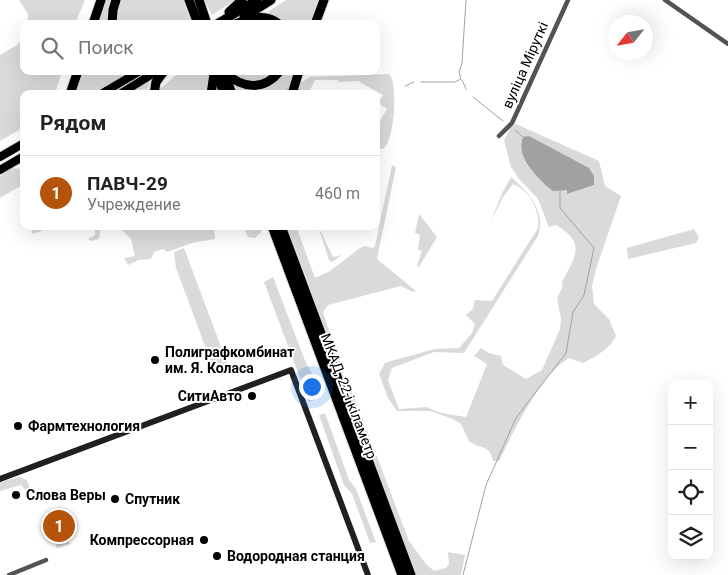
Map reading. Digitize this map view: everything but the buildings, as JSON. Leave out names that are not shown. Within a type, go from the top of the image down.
[{"type":"highway","points":[[94,20],[101,0]]},
{"type":"highway","points":[[112,20],[116,0]]},
{"type":"highway","points":[[220,20],[242,0]]},
{"type":"highway","points":[[223,20],[256,0]]},
{"type":"highway","points":[[240,20],[271,0]]},
{"type":"highway","points":[[317,20],[324,0]]},
{"type":"highway","points":[[192,1],[199,16]]},
{"type":"highway","points":[[249,20],[260,17],[274,20]]},
{"type":"highway","points":[[71,90],[77,75]]},
{"type":"highway","points":[[155,90],[156,82],[161,75]]},
{"type":"highway","points":[[212,90],[214,75]]},
{"type":"highway","points":[[217,75],[222,90]]},
{"type":"highway","points":[[225,75],[231,90]]},
{"type":"highway","points":[[229,75],[239,83],[255,86],[267,83],[276,75]]},
{"type":"highway","points":[[293,90],[298,75]]},
{"type":"highway","name":"МКАД, 22-і кіламетр","points":[[273,230],[402,575]]},
{"type":"highway","name":"МКАД, 22-і кіламетр","points":[[282,230],[411,575]]},
{"type":"main road","points":[[108,90],[133,75]]},
{"type":"main road","points":[[126,90],[150,75]]},
{"type":"main road","points":[[0,157],[20,145]]},
{"type":"main road","points":[[0,170],[20,158]]},
{"type":"street","name":"вуліца Міруткі","points":[[499,136],[512,123],[568,0]]},
{"type":"street","points":[[665,0],[728,44]]},
{"type":"street","points":[[0,478],[291,370],[368,575]]},
{"type":"street","points":[[9,575],[46,560]]},
{"type":"shaded area","points":[[19,0],[85,0],[77,20],[27,20],[28,14]]},
{"type":"shaded area","points":[[105,0],[112,0],[110,20],[99,20]]},
{"type":"shaded area","points":[[119,0],[183,0],[190,20],[115,20]]},
{"type":"shaded area","points":[[204,0],[235,0],[212,15]]},
{"type":"shaded area","points":[[286,0],[318,0],[311,20],[276,20],[269,14],[269,11]]},
{"type":"shaded area","points":[[20,42],[20,75],[61,75],[56,90],[20,90],[20,129],[0,141],[0,55]]},
{"type":"shaded area","points":[[389,74],[394,89],[394,113],[390,136],[387,145],[383,149],[380,149],[380,121],[387,109],[380,104],[383,95],[380,93],[380,90],[374,90],[358,81],[315,80],[310,90],[297,90],[300,83],[310,77]]},
{"type":"shaded area","points":[[81,75],[124,75],[99,90],[76,90]]},
{"type":"shaded area","points":[[176,75],[210,75],[211,78],[209,90],[157,90],[157,88],[161,88]]},
{"type":"shaded area","points":[[270,75],[253,81],[247,81],[236,76]]},
{"type":"shaded area","points":[[273,75],[294,75],[288,90],[237,90],[236,85],[244,87]]},
{"type":"shaded area","points":[[151,78],[148,88],[132,90]]},
{"type":"shaded area","points":[[516,124],[599,161],[605,186],[621,196],[592,286],[594,304],[609,319],[616,336],[607,348],[588,361],[583,363],[569,358],[558,366],[538,390],[499,461],[493,461],[487,449],[469,441],[461,424],[455,420],[431,411],[397,411],[388,398],[379,374],[385,363],[391,361],[435,349],[459,348],[472,333],[475,324],[466,315],[473,309],[475,300],[492,301],[538,228],[533,202],[524,191],[513,184],[503,197],[491,221],[502,193],[511,177],[530,196],[538,210],[540,227],[538,236],[464,353],[434,352],[392,368],[388,380],[399,409],[427,407],[441,413],[466,417],[487,364],[474,356],[481,348],[489,353],[501,356],[503,365],[526,379],[542,370],[560,329],[561,319],[557,298],[576,251],[572,238],[566,232],[556,225],[549,227],[538,199],[519,179],[511,167],[504,140],[511,127]],"holes":[[[523,137],[594,185],[567,194],[567,190],[549,186],[527,164],[521,146]]]},
{"type":"shaded area","points":[[529,136],[589,168],[594,176],[594,185],[567,194],[567,190],[553,191],[549,188],[533,172],[524,159],[521,144],[523,137]]},
{"type":"shaded area","points":[[392,165],[396,167],[377,259],[416,291],[413,292],[401,286],[328,305],[323,312],[343,376],[354,396],[409,541],[426,564],[434,571],[446,568],[449,564],[448,552],[465,555],[461,575],[416,575],[288,230],[297,230],[315,278],[330,271],[360,248],[365,246],[373,248],[378,230],[380,230]]},
{"type":"shaded area","points":[[11,168],[20,169],[20,186],[0,198],[0,176]]},
{"type":"shaded area","points":[[419,214],[437,237],[419,267],[417,266],[422,251],[418,250],[420,235],[415,233]]},
{"type":"shaded area","points":[[694,229],[699,237],[696,243],[628,259],[627,248]]},
{"type":"shaded area","points":[[32,230],[44,230],[33,234]]},
{"type":"shaded area","points":[[95,230],[100,230],[99,239],[92,241],[88,239],[95,235]]},
{"type":"shaded area","points":[[122,230],[214,230],[215,239],[192,243],[167,252],[163,249],[154,252],[151,259],[139,260],[128,265],[124,258],[135,256],[131,239]]},
{"type":"shaded area","points":[[245,230],[261,230],[255,238],[248,237]]},
{"type":"shaded area","points":[[319,230],[333,257],[342,255],[332,262],[329,260]]},
{"type":"shaded area","points":[[184,248],[229,368],[215,373],[176,268],[174,252]]},
{"type":"shaded area","points":[[273,277],[306,363],[320,387],[319,398],[309,402],[264,282]]},
{"type":"shaded area","points":[[325,413],[349,480],[356,489],[376,542],[370,543],[352,494],[344,485],[319,415]]},
{"type":"shaded area","points":[[19,477],[27,480],[32,494],[30,495],[21,485],[0,491],[0,482]]},
{"type":"shaded area","points":[[66,534],[70,544],[57,548],[53,538]]},
{"type":"waterway","points":[[421,82],[455,82],[461,79],[459,72],[462,63],[466,0]]},
{"type":"waterway","points":[[462,80],[466,89]]},
{"type":"waterway","points":[[405,86],[414,82]]},
{"type":"waterway","points":[[473,97],[503,121]]},
{"type":"waterway","points":[[515,130],[523,137]]},
{"type":"waterway","points":[[463,575],[486,485],[516,418],[566,353],[573,312],[584,295],[594,248],[560,208],[560,190]]},
{"type":"place","name":"Полиграфкомбинат им. Я. Коласа","points":[[155,360]]},
{"type":"place","name":"СитиАвто","points":[[252,396]]},
{"type":"place","name":"Фармтехнология","points":[[18,426]]},
{"type":"place","name":"Слова Веры","points":[[16,495]]},
{"type":"place","name":"Спутник","points":[[115,499]]},
{"type":"place","name":"ПАВЧ-29","points":[[59,526]]},
{"type":"place","name":"Компрессорная","points":[[204,540]]},
{"type":"place","name":"Водородная станция","points":[[217,556]]}]
